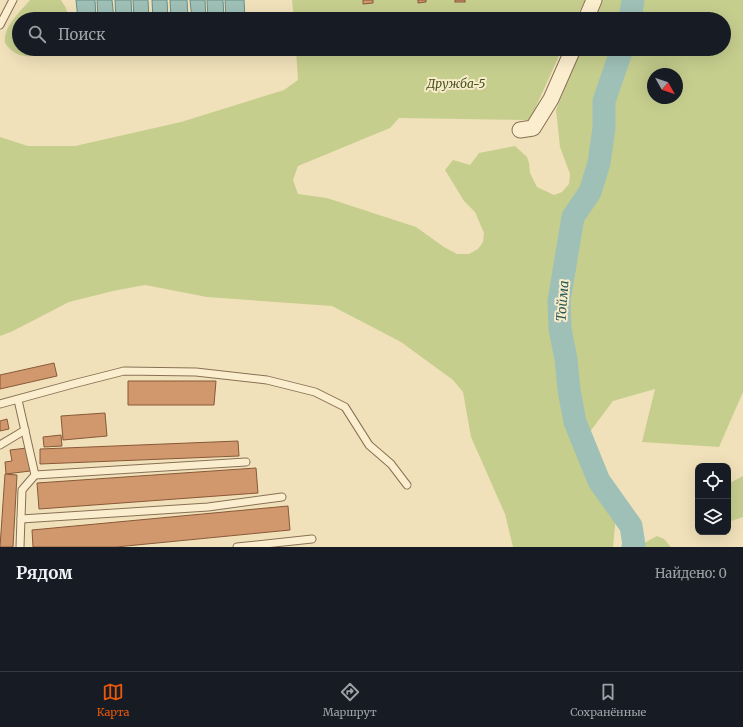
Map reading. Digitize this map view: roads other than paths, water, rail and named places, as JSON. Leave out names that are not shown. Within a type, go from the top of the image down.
[{"type":"street","points":[[589,12],[594,0]]},
{"type":"street","points":[[520,130],[533,128],[551,99],[570,56]]},
{"type":"lane","points":[[0,26],[13,0]]},
{"type":"lane","points":[[0,404],[124,371],[196,372],[267,380],[314,392],[345,407],[369,445],[391,464],[406,485]]},
{"type":"lane","points":[[18,400],[35,475]]},
{"type":"lane","points":[[0,445],[25,430]]},
{"type":"lane","points":[[20,547],[22,490],[35,475],[246,462]]},
{"type":"lane","points":[[21,519],[208,507],[282,496]]},
{"type":"lane","points":[[237,547],[312,539]]},
{"type":"water","points":[[76,0],[95,0],[96,12],[77,12]]},
{"type":"water","points":[[97,0],[112,0],[113,12],[98,12]]},
{"type":"water","points":[[115,0],[131,0],[132,12],[116,12]]},
{"type":"water","points":[[133,0],[148,0],[149,12],[134,12]]},
{"type":"water","points":[[152,0],[167,0],[168,12],[153,12]]},
{"type":"water","points":[[170,0],[187,0],[188,12],[171,12]]},
{"type":"water","points":[[190,0],[205,0],[206,12],[191,12]]},
{"type":"water","points":[[207,0],[223,0],[224,12],[208,12]]},
{"type":"water","points":[[225,0],[244,0],[245,12],[226,12]]},
{"type":"waterway","name":"Тойма","points":[[631,12],[633,0]]},
{"type":"waterway","name":"Тойма","points":[[620,56],[604,101],[604,128],[599,163],[590,192],[573,217],[559,301],[560,329],[575,422],[599,481],[631,526],[633,547]]},
{"type":"park label","name":"Дружба-5","points":[[456,84]]}]
